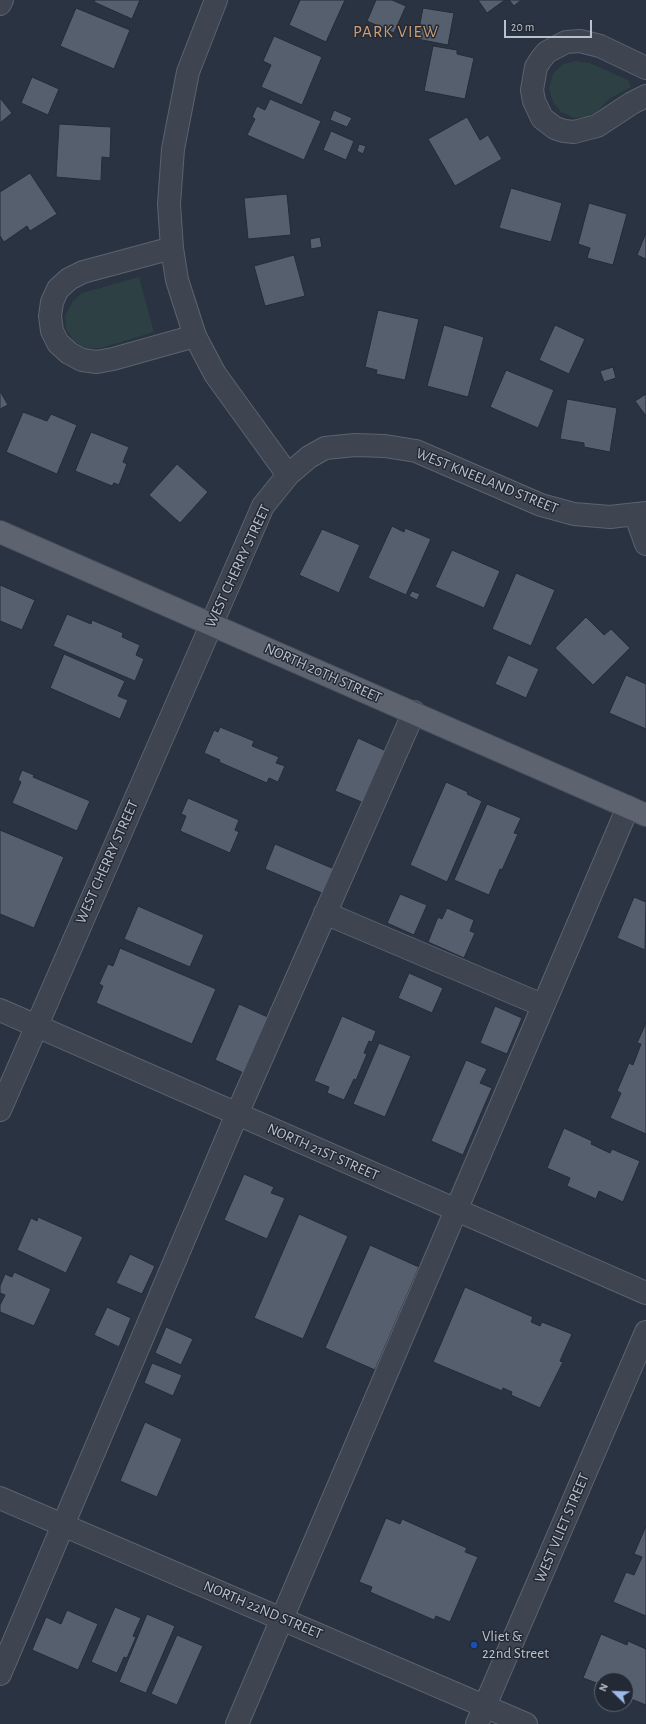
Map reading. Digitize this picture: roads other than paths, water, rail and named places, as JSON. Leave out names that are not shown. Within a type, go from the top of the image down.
[{"type":"main road","name":"NORTH 20TH STREET","points":[[1,537],[212,624],[637,811]]},
{"type":"street","points":[[0,4],[2,0]]},
{"type":"street","points":[[216,0],[188,72],[179,114],[170,177],[169,204],[172,248],[177,280],[196,336],[216,374],[288,475]]},
{"type":"street","points":[[646,68],[600,46],[580,41],[566,42],[547,52],[541,59],[536,67],[532,90],[536,109],[542,118],[555,128],[574,132],[597,126],[632,103],[646,96]]},
{"type":"street","points":[[172,248],[83,272],[69,279],[58,289],[52,302],[50,316],[52,330],[58,343],[69,353],[82,360],[97,362],[196,336]]},
{"type":"street","name":"WEST KNEELAND STREET","points":[[288,475],[309,457],[325,448],[355,445],[385,446],[416,451],[541,506],[574,514],[610,517],[641,514]]},
{"type":"street","name":"WEST CHERRY STREET","points":[[0,1110],[263,506],[288,475]]},
{"type":"street","points":[[641,514],[646,544]]},
{"type":"street","points":[[0,1674],[237,1114],[414,712]]},
{"type":"street","points":[[237,1724],[542,1005],[637,811]]},
{"type":"street","points":[[325,913],[542,1005]]},
{"type":"street","name":"NORTH 21ST STREET","points":[[0,1010],[646,1293]]},
{"type":"street","name":"WEST VLIET STREET","points":[[481,1715],[646,1332]]},
{"type":"street","name":"NORTH 22ND STREET","points":[[0,1498],[282,1618],[481,1715],[526,1724]]},
{"type":"place","name":"Vliet & 22nd Street","points":[[474,1645]]},
{"type":"district","name":"PARK VIEW","points":[[396,32]]}]
